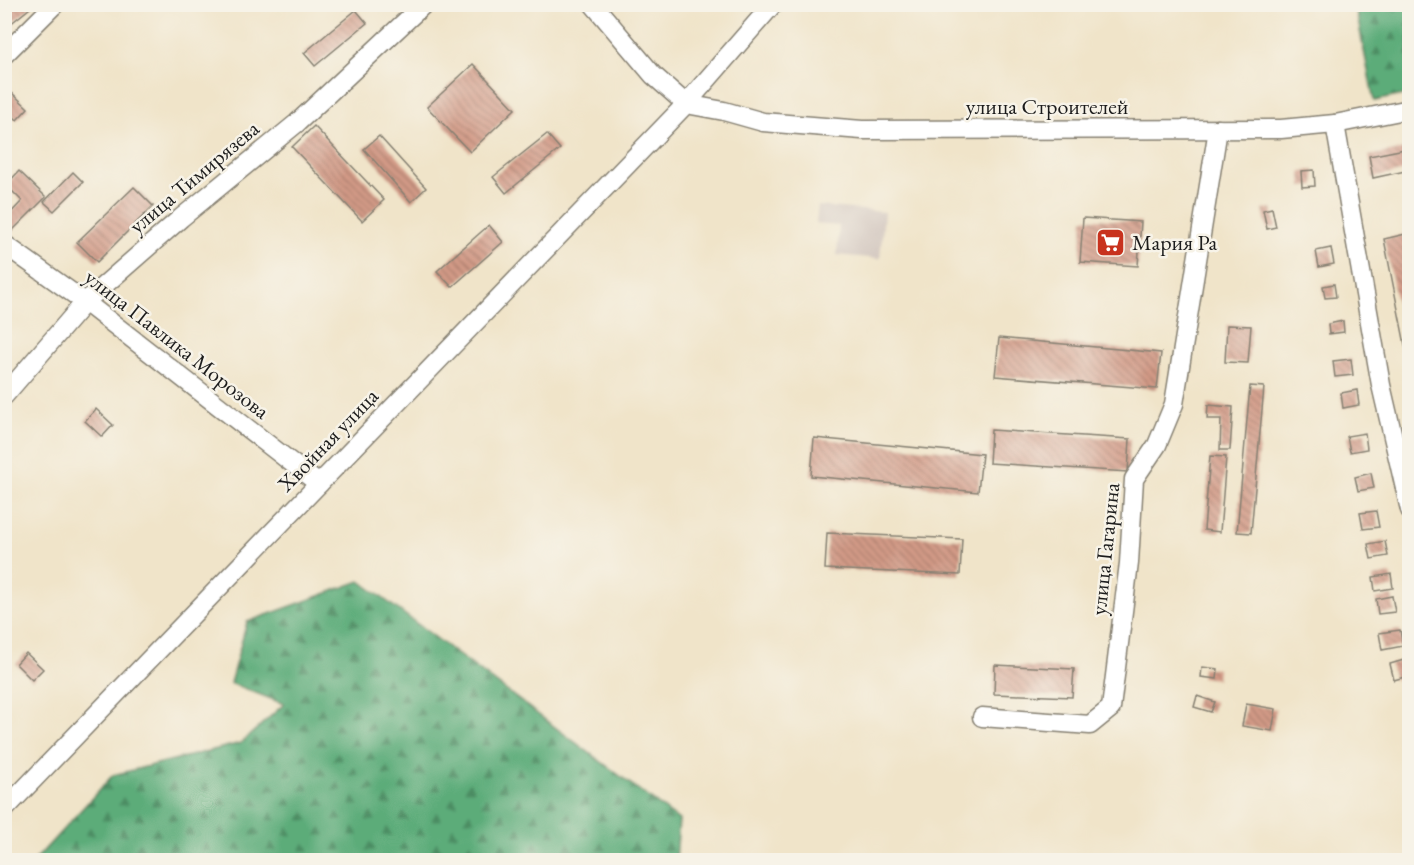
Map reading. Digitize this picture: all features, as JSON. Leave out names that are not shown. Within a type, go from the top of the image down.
[{"type":"street","points":[[4,55],[55,4]]},
{"type":"street","name":"улица Тимирязева","points":[[4,396],[85,302],[297,123],[424,4]]},
{"type":"street","points":[[593,4],[653,75],[686,104]]},
{"type":"street","name":"Хвойная улица","points":[[4,810],[686,104],[773,4]]},
{"type":"street","name":"улица Строителей","points":[[686,104],[724,111],[763,122],[862,130],[1281,129],[1335,124],[1410,109]]},
{"type":"street","points":[[1335,124],[1381,385],[1410,510]]},
{"type":"street","name":"улица Гагарина","points":[[982,717],[1090,725],[1111,708],[1129,563],[1134,478],[1157,445],[1174,404],[1218,129]]},
{"type":"street","name":"улица Павлика Морозова","points":[[4,244],[85,302],[319,484]]},
{"type":"shaded area","points":[[818,206],[884,212],[880,259],[837,255],[839,226],[816,224]]},
{"type":"green space","points":[[1355,5],[1409,5],[1409,94],[1374,101]]},
{"type":"green space","points":[[360,581],[679,820],[676,860],[35,860],[113,775],[241,743],[284,704],[230,683],[247,622]]},
{"type":"building","points":[[4,4],[35,4],[4,29]]},
{"type":"building","points":[[356,10],[367,23],[315,66],[304,53]]},
{"type":"building","points":[[473,64],[515,109],[470,152],[427,107]]},
{"type":"building","points":[[11,92],[28,108],[17,120],[4,107],[4,99]]},
{"type":"building","points":[[314,126],[384,200],[362,221],[292,147]]},
{"type":"building","points":[[547,134],[560,149],[506,193],[493,177]]},
{"type":"building","points":[[379,136],[426,188],[411,202],[364,149]]},
{"type":"building","points":[[1410,148],[1410,170],[1373,178],[1369,156]]},
{"type":"building","points":[[1314,170],[1315,186],[1302,187],[1301,171]]},
{"type":"building","points":[[19,171],[46,197],[10,233],[4,227],[4,220],[22,201],[6,185]]},
{"type":"building","points":[[73,172],[83,182],[54,211],[44,202]]},
{"type":"building","points":[[134,187],[153,206],[97,262],[77,242]]},
{"type":"building","points":[[1272,208],[1276,227],[1267,229],[1263,210]]},
{"type":"building","name":"Мария Ра","points":[[1083,218],[1141,222],[1138,266],[1080,262]]},
{"type":"building","points":[[489,225],[503,242],[452,287],[437,271]]},
{"type":"building","points":[[1410,233],[1410,360],[1408,360],[1384,239]]},
{"type":"building","points":[[1331,248],[1334,264],[1319,267],[1316,251]]},
{"type":"building","points":[[1334,284],[1336,297],[1325,298],[1323,286]]},
{"type":"building","points":[[1343,321],[1344,332],[1329,334],[1328,324]]},
{"type":"building","points":[[1227,325],[1251,326],[1248,363],[1225,362]]},
{"type":"building","points":[[999,338],[1161,353],[1157,389],[995,376]]},
{"type":"building","points":[[1351,359],[1353,375],[1335,377],[1333,361]]},
{"type":"building","points":[[1250,386],[1264,387],[1251,533],[1237,532]]},
{"type":"building","points":[[1357,390],[1359,405],[1343,408],[1341,393]]},
{"type":"building","points":[[1208,405],[1233,407],[1230,450],[1220,450],[1221,419],[1207,419]]},
{"type":"building","points":[[96,409],[113,425],[102,437],[85,421]]},
{"type":"building","points":[[991,430],[1130,439],[1128,472],[989,463]]},
{"type":"building","points":[[1365,433],[1367,449],[1350,452],[1347,436]]},
{"type":"building","points":[[814,438],[982,454],[978,492],[811,476]]},
{"type":"building","points":[[1210,456],[1226,457],[1220,532],[1204,530]]},
{"type":"building","points":[[1371,473],[1374,488],[1358,491],[1355,477]]},
{"type":"building","points":[[1376,511],[1379,527],[1363,529],[1360,513]]},
{"type":"building","points":[[827,533],[962,539],[960,575],[825,569]]},
{"type":"building","points":[[1385,541],[1388,556],[1371,559],[1368,544]]},
{"type":"building","points":[[1391,574],[1393,588],[1375,591],[1373,577]]},
{"type":"building","points":[[1392,596],[1395,612],[1378,614],[1376,599]]},
{"type":"building","points":[[1400,630],[1403,646],[1382,650],[1379,633]]},
{"type":"building","points":[[26,653],[43,669],[32,680],[16,664]]},
{"type":"building","points":[[1404,660],[1408,676],[1394,680],[1390,664]]},
{"type":"building","points":[[995,665],[1074,669],[1072,697],[994,694]]},
{"type":"building","points":[[1202,667],[1218,669],[1217,679],[1201,677]]},
{"type":"building","points":[[1197,696],[1215,702],[1211,712],[1194,707]]},
{"type":"building","points":[[1246,704],[1276,709],[1272,731],[1242,726]]},
{"type":"place","name":"Мария Ра","points":[[1111,242]]}]
